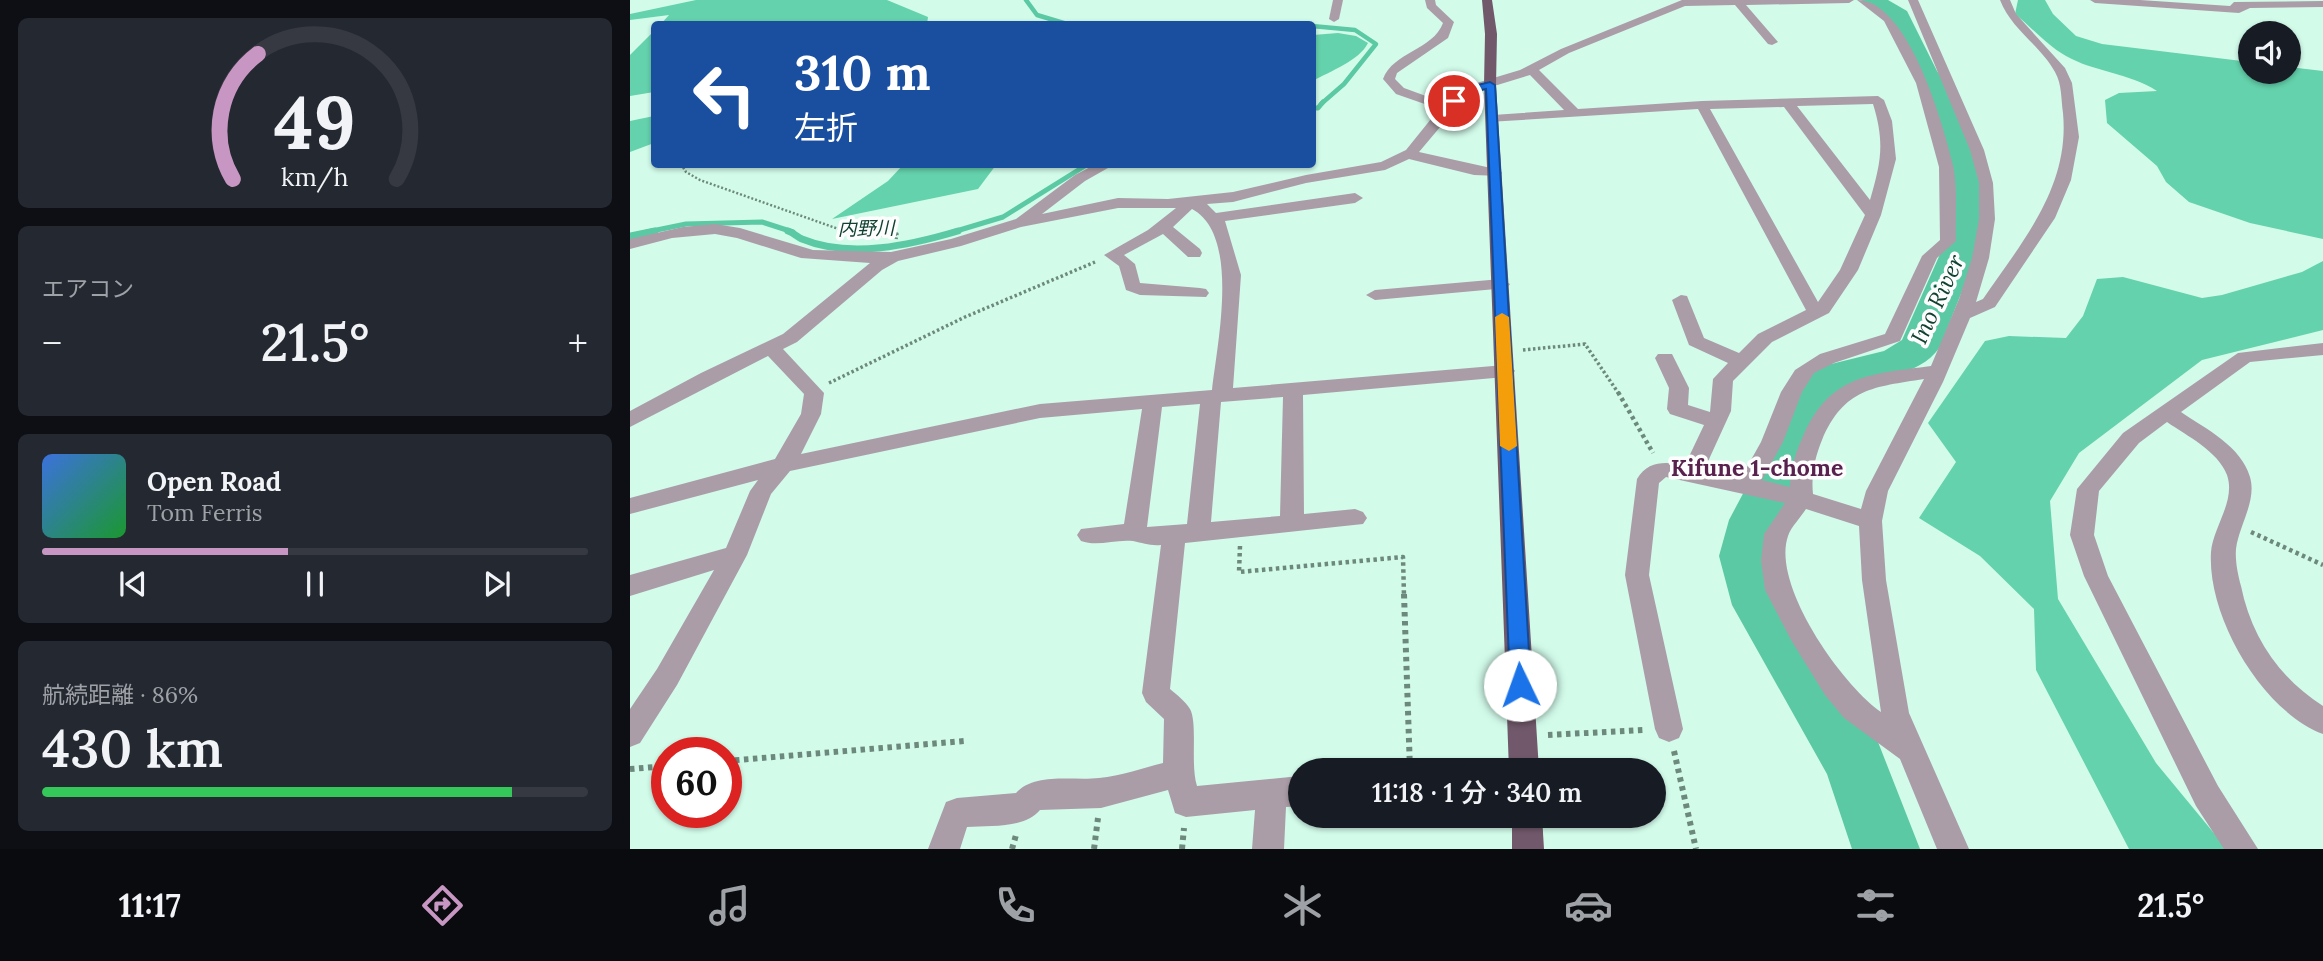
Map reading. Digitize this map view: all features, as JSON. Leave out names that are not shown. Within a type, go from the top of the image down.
[{"type":"main road","points":[[1487,0],[1491,34],[1490,85],[1523,737],[1520,758]]},
{"type":"main road","points":[[1527,828],[1528,849]]},
{"type":"street","points":[[1335,19],[1338,0]]},
{"type":"street","points":[[1430,0],[1431,6],[1449,22],[1444,36],[1392,71],[1389,79],[1400,91],[1447,108]]},
{"type":"street","points":[[630,244],[660,235],[715,229],[733,231],[815,256],[892,257],[955,243],[1018,223],[1118,203],[1189,202],[1233,197],[1306,179],[1385,166],[1409,155],[1464,91],[1490,85],[1531,69],[1565,51],[1687,1],[1739,3],[1849,0]]},
{"type":"street","points":[[1748,485],[1771,445],[1795,386],[1806,369],[1893,337],[1930,256],[1948,241],[1946,167],[1922,83],[1888,19],[1862,0]]},
{"type":"street","points":[[1881,0],[1909,15],[1971,131],[1986,183],[1983,249],[1964,314],[1877,491],[1870,521],[1874,580],[1895,713],[1953,849]]},
{"type":"street","points":[[1909,15],[1913,0]]},
{"type":"street","points":[[1964,314],[1989,303],[2047,218],[2063,180],[2072,137],[2066,83],[2011,15],[2005,0]]},
{"type":"street","points":[[2095,0],[2239,10],[2237,4]]},
{"type":"street","points":[[2182,0],[2237,4],[2323,4]]},
{"type":"street","points":[[1739,3],[1772,42]]},
{"type":"street","points":[[1531,69],[1574,113]]},
{"type":"street","points":[[1730,88],[1742,104]]},
{"type":"street","points":[[1493,119],[1702,105],[1878,100],[1885,121],[1889,159],[1873,215],[1849,270],[1823,309],[1765,338],[1723,379],[1721,411],[1692,473]]},
{"type":"street","points":[[1788,103],[1873,215]]},
{"type":"street","points":[[1702,105],[1811,306],[1823,309]]},
{"type":"street","points":[[1409,155],[1437,158],[1486,173],[1495,173]]},
{"type":"street","points":[[1018,223],[1080,178],[1100,168]]},
{"type":"street","points":[[1214,218],[1355,198]]},
{"type":"street","points":[[1189,202],[1201,207],[1219,224],[1232,275],[1217,396],[1186,534],[1156,693],[1178,714],[1178,774],[1186,802],[1286,792],[1268,849]]},
{"type":"street","points":[[1189,202],[1181,214],[1112,255],[1126,264],[1132,286],[1140,290],[1200,293]]},
{"type":"street","points":[[1163,226],[1194,253]]},
{"type":"street","points":[[630,420],[708,377],[772,348],[809,323],[876,266],[892,257]]},
{"type":"street","points":[[1375,295],[1501,284]]},
{"type":"street","points":[[1681,300],[1696,341],[1741,361]]},
{"type":"street","points":[[630,734],[667,677],[735,555],[761,491],[783,465],[811,414],[814,393],[772,348]]},
{"type":"street","points":[[2242,849],[2207,796],[2096,576],[2082,535],[2088,489],[2131,438],[2245,357],[2323,349]]},
{"type":"street","points":[[1665,358],[1679,388],[1677,409],[1716,421]]},
{"type":"street","points":[[630,506],[783,465],[1040,411],[1293,389],[1504,362]]},
{"type":"street","points":[[1910,749],[1854,709],[1841,693],[1800,632],[1778,590],[1773,561],[1776,534],[1802,497],[1800,491],[1805,457],[1816,424],[1829,404],[1844,390],[1863,383],[1936,371]]},
{"type":"street","points":[[1292,522],[1293,389]]},
{"type":"street","points":[[1135,532],[1153,401]]},
{"type":"street","points":[[2166,412],[2221,450],[2237,472],[2239,494],[2223,550],[2230,601],[2248,645],[2274,685],[2300,708],[2323,721]]},
{"type":"street","points":[[1669,729],[1637,575],[1648,479],[1662,469],[1692,473],[1802,497],[1870,521]]},
{"type":"street","points":[[1090,535],[1135,532],[1147,537],[1355,518]]},
{"type":"street","points":[[630,586],[642,580],[735,555]]},
{"type":"street","points":[[944,849],[957,813],[1023,807],[1032,796],[1101,793],[1178,774]]},
{"type":"path","points":[[684,168],[700,180],[845,232],[864,236],[897,234]]},
{"type":"path","points":[[820,388],[965,317],[1112,255]]},
{"type":"path","points":[[1504,362],[1585,344],[1622,398],[1662,469]]},
{"type":"path","points":[[2231,523],[2323,565]]},
{"type":"path","points":[[1241,528],[1239,572],[1403,557],[1410,758]]},
{"type":"path","points":[[1523,737],[1669,729],[1696,849]]},
{"type":"path","points":[[742,760],[965,741]]},
{"type":"path","points":[[630,769],[651,767]]},
{"type":"green space","points":[[696,0],[887,0],[928,17],[927,21],[664,21],[669,15],[630,20],[630,14]]},
{"type":"green space","points":[[2018,0],[2045,0],[2053,14],[2076,36],[2102,44],[2238,61],[2238,84],[2301,84],[2301,68],[2323,71],[2323,239],[2250,223],[2189,202],[2166,182],[2157,166],[2107,123],[2105,100],[2119,93],[2157,91],[2135,80],[2088,66],[2059,52],[2015,14]]},
{"type":"green space","points":[[1338,33],[1356,36],[1368,43],[1351,60],[1316,79],[1316,35]]},
{"type":"green space","points":[[651,34],[651,92],[630,96],[630,55]]},
{"type":"green space","points":[[651,117],[651,144],[630,152],[630,121]]},
{"type":"green space","points":[[900,168],[994,168],[978,189],[832,219],[888,181]]},
{"type":"green space","points":[[2323,261],[2323,330],[2202,360],[2079,453],[2050,501],[2058,599],[2156,763],[2227,849],[2129,849],[2036,670],[2034,609],[1980,556],[1919,518],[1956,462],[1928,423],[1985,341],[2009,336],[2066,338],[2083,316],[2097,279],[2123,277],[2202,298],[2222,295],[2302,272]]},
{"type":"waterway","name":"内野川","points":[[1026,0],[1037,15],[1057,21]]},
{"type":"waterway","name":"Ino River","points":[[1872,0],[1899,16],[1925,73],[1934,85],[1956,142],[1969,177],[1963,243],[1919,347],[1899,360],[1838,376],[1821,385],[1754,520],[1745,556],[1760,605],[1855,763],[1886,849]]},
{"type":"waterway","name":"内野川","points":[[1316,26],[1355,30],[1376,44],[1344,84],[1322,103]]},
{"type":"waterway","name":"内野川","points":[[1316,108],[1322,103]]},
{"type":"waterway","name":"内野川","points":[[953,232],[1003,217],[1082,168]]},
{"type":"waterway","name":"内野川","points":[[647,232],[686,224],[762,222],[793,232]]},
{"type":"waterway","name":"内野川","points":[[630,236],[655,231]]},
{"type":"waterway","name":"内野川","points":[[788,231],[821,245],[860,249],[901,245],[958,231]]},
{"type":"slow traffic","points":[[1502,317],[1509,446]]},
{"type":"district","name":"Kifune 1-chome","points":[[1757,467]]},
{"type":"route","points":[[1454,101],[1464,91],[1490,85],[1520,685]]}]
